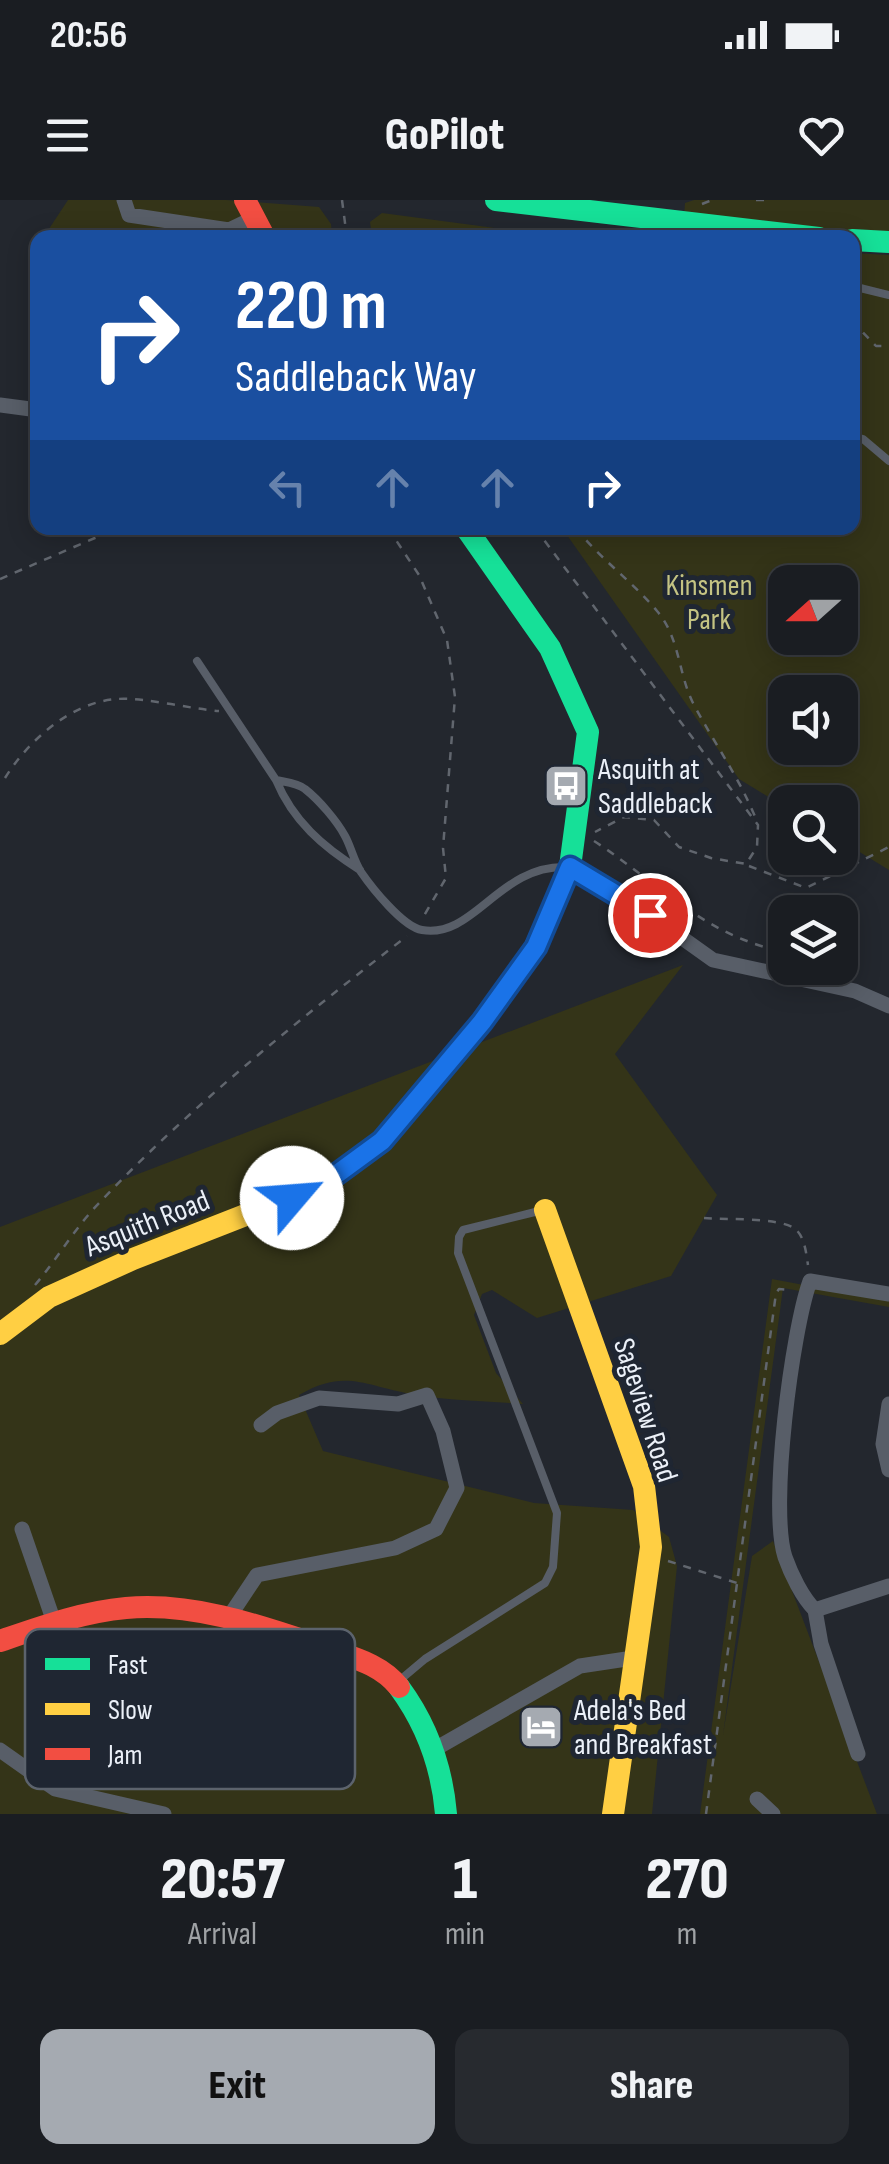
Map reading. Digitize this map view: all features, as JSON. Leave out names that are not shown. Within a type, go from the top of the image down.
[{"type":"street","points":[[124,200],[129,215],[229,230],[255,219]]},
{"type":"street","points":[[496,200],[545,209],[743,230]]},
{"type":"street","points":[[860,240],[889,242]]},
{"type":"street","points":[[0,405],[30,409]]},
{"type":"street","name":"Asquith Road","points":[[0,1334],[50,1297],[133,1258],[322,1185],[382,1141],[482,1022],[536,947],[570,867],[588,732],[550,648],[471,535]]},
{"type":"street","points":[[570,867],[650,915],[713,960],[855,991],[889,1006]]},
{"type":"street","name":"Sageview Road","points":[[544,1210],[644,1486],[652,1547],[613,1814]]},
{"type":"street","points":[[858,1754],[821,1644],[815,1610],[807,1602],[784,1555],[779,1503],[788,1395],[808,1288],[889,1294]]},
{"type":"street","points":[[229,1617],[257,1575],[395,1548],[436,1529],[457,1488],[443,1431],[427,1395],[398,1404],[319,1398],[277,1413],[261,1424]]},
{"type":"street","points":[[889,1404],[884,1444],[889,1470]]},
{"type":"street","points":[[22,1529],[54,1622]]},
{"type":"street","points":[[815,1610],[889,1586]]},
{"type":"street","points":[[34,1629],[139,1607],[189,1610],[265,1629]]},
{"type":"street","points":[[0,1641],[25,1632]]},
{"type":"street","points":[[435,1748],[580,1666],[633,1658]]},
{"type":"street","points":[[355,1659],[382,1668],[397,1683],[435,1748],[446,1814]]},
{"type":"street","points":[[0,1750],[25,1768]]},
{"type":"street","points":[[54,1789],[164,1814]]},
{"type":"street","points":[[757,1799],[773,1814]]},
{"type":"lane","points":[[860,288],[889,295]]},
{"type":"lane","points":[[860,438],[889,461]]},
{"type":"lane","points":[[197,661],[276,780],[286,805],[331,852],[360,870]]},
{"type":"lane","points":[[276,780],[303,786],[344,833],[360,870],[388,905],[424,931],[462,924],[507,884],[525,874],[547,866],[570,867]]},
{"type":"lane","points":[[397,1683],[425,1659],[545,1583],[553,1567],[557,1514],[458,1252],[464,1230],[544,1210]]},
{"type":"path","points":[[342,200],[346,230]]},
{"type":"path","points":[[756,200],[771,200]]},
{"type":"path","points":[[860,329],[876,346],[889,346]]},
{"type":"path","points":[[0,579],[102,535]]},
{"type":"path","points":[[32,1288],[98,1203],[156,1147],[270,1042],[417,928],[446,878],[443,848],[455,698],[446,640],[419,575],[393,535]]},
{"type":"path","points":[[540,535],[758,825]]},
{"type":"path","points":[[582,535],[658,612],[675,638],[691,700],[740,780],[758,825],[758,847],[746,864]]},
{"type":"path","points":[[5,778],[20,753],[64,718],[89,706],[118,699],[231,712]]},
{"type":"path","points":[[768,947],[744,941],[693,912],[637,868],[586,836],[624,817],[654,820],[680,847],[746,864],[806,888],[889,847]]},
{"type":"path","points":[[704,1218],[780,1224],[796,1229],[804,1242],[808,1288],[783,1288],[776,1293],[706,1814]]},
{"type":"path","points":[[682,1566],[738,1584]]},
{"type":"green space","points":[[68,200],[226,200],[319,207],[331,230],[48,230]]},
{"type":"green space","points":[[889,200],[889,237],[860,234],[860,230],[817,230],[684,217],[685,203]]},
{"type":"green space","points":[[382,213],[510,230],[371,230],[370,222]]},
{"type":"green space","name":"Kinsmen Park","points":[[860,253],[889,255],[889,870],[858,851],[858,785],[768,785],[768,797],[739,779],[567,535],[860,535]]},
{"type":"green space","points":[[683,965],[615,1054],[717,1195],[671,1276],[537,1318],[492,1290],[482,1294],[474,1315],[496,1373],[523,1404],[426,1396],[355,1381],[329,1382],[299,1395],[323,1451],[534,1503],[633,1510],[669,1537],[677,1566],[652,1814],[0,1814],[0,1227]]},
{"type":"green space","points":[[772,1279],[889,1301],[889,1307],[783,1288],[723,1735],[752,1556],[773,1541],[877,1814],[700,1814]]},
{"type":"traffic: fast","points":[[496,200],[751,230]]},
{"type":"traffic: fast","points":[[860,240],[889,242]]},
{"type":"traffic: fast","points":[[471,535],[550,648],[588,732],[570,867],[553,906]]},
{"type":"traffic: fast","points":[[399,1687],[432,1747],[446,1814]]},
{"type":"traffic: slow","points":[[0,1334],[49,1297],[133,1259],[322,1185],[382,1141],[482,1022],[535,947],[553,906]]},
{"type":"traffic: slow","points":[[545,1210],[644,1486],[651,1547],[613,1814]]},
{"type":"traffic: jam","points":[[245,200],[261,230]]},
{"type":"traffic: jam","points":[[37,1629],[94,1613],[151,1607],[200,1612],[267,1629]]},
{"type":"traffic: jam","points":[[0,1641],[25,1633]]},
{"type":"traffic: jam","points":[[355,1658],[373,1666],[399,1687]]},
{"type":"place","name":"Asquith at Saddleback","points":[[566,786]]},
{"type":"place","name":"Adela's Bed and Breakfast","points":[[541,1727]]},
{"type":"route","points":[[292,1198],[322,1185],[382,1141],[482,1022],[536,947],[570,867],[650,915]]}]
